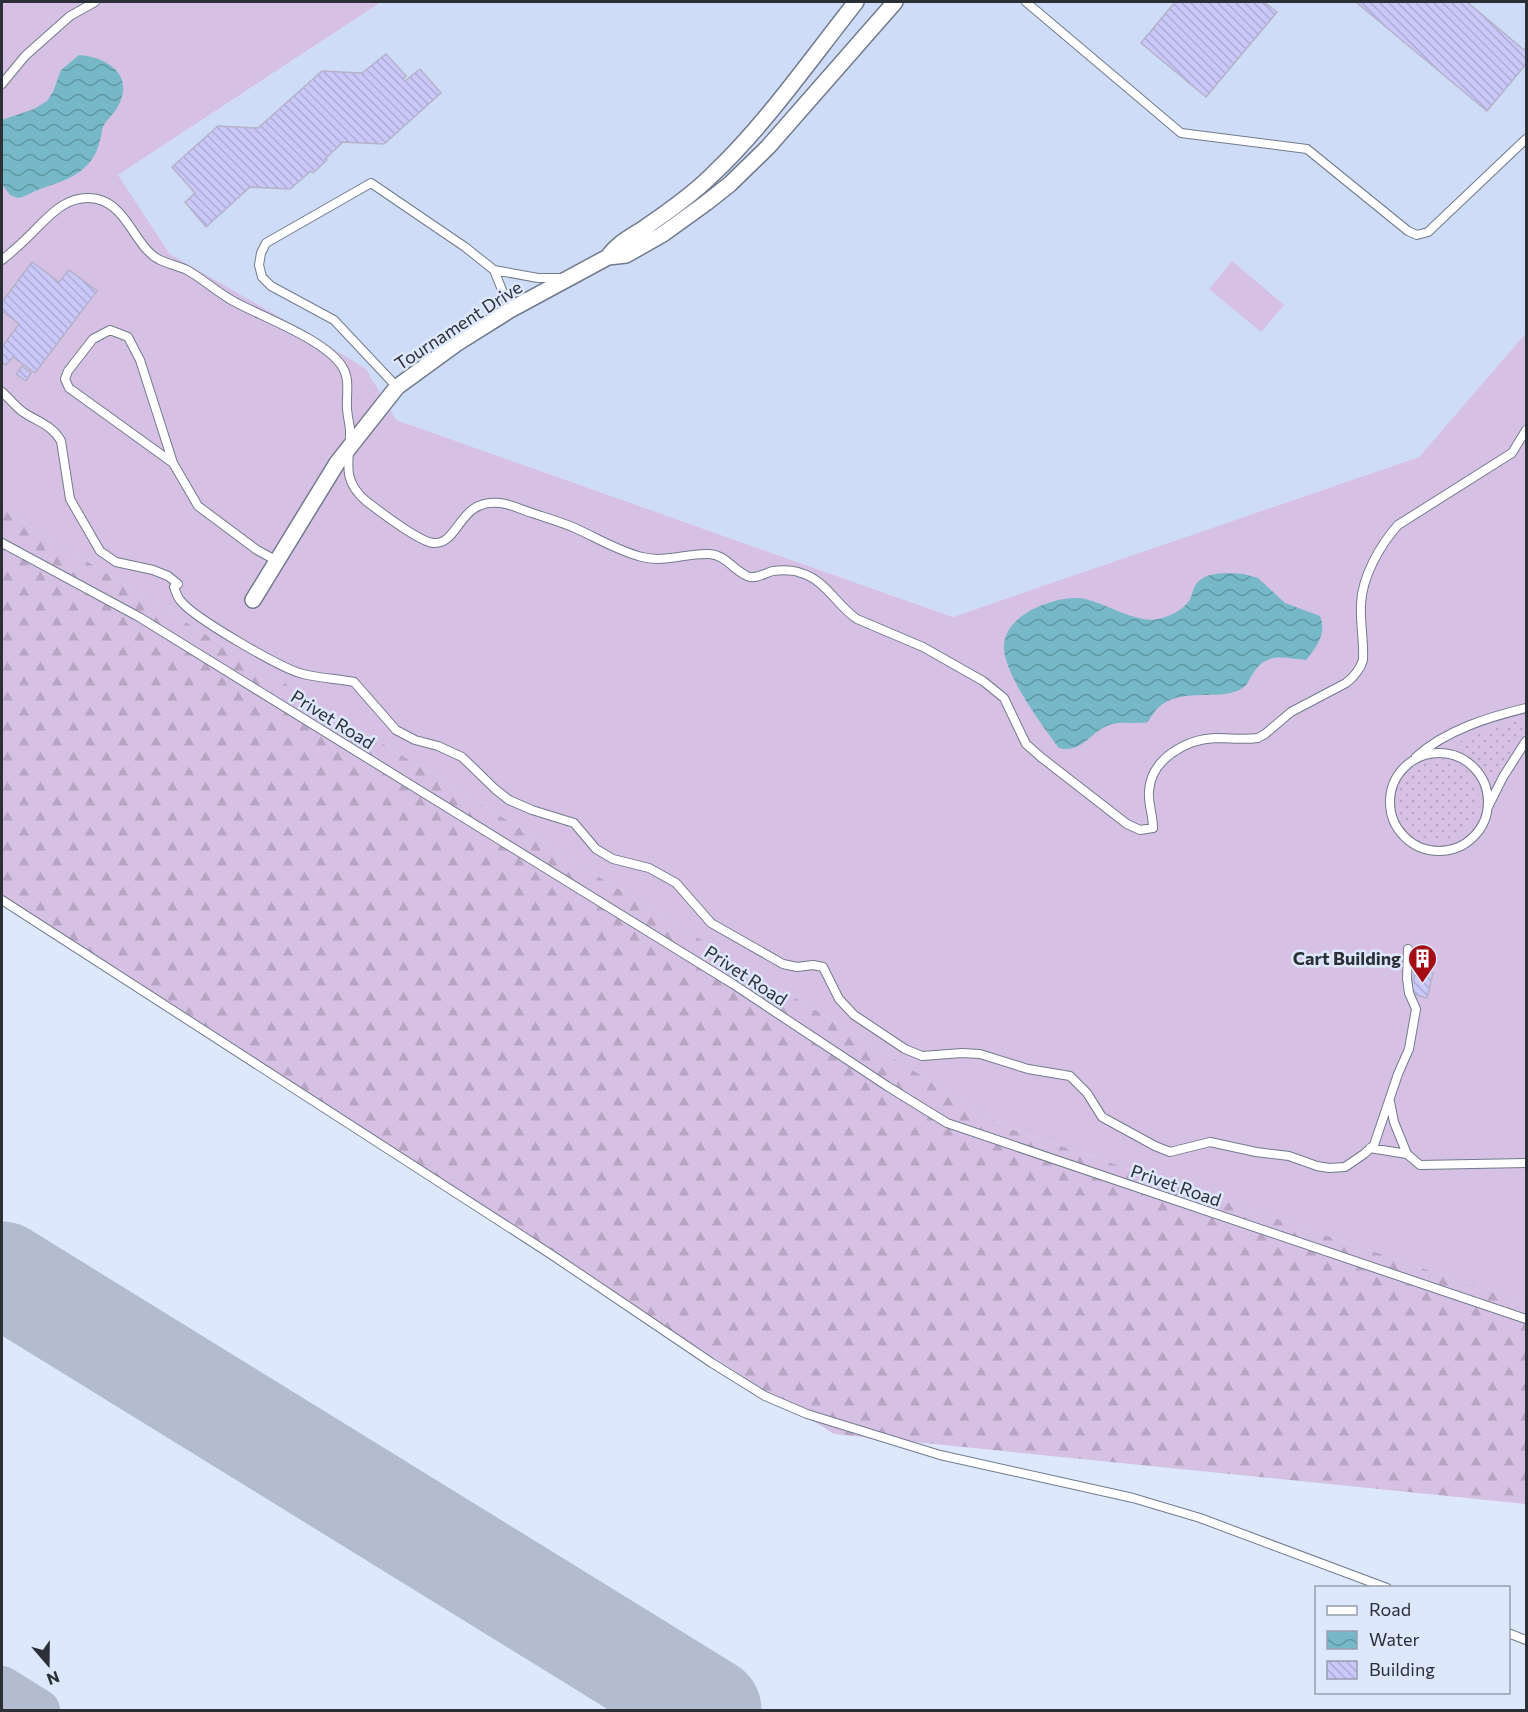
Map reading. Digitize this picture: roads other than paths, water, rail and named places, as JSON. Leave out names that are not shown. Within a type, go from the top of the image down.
[{"type":"street","name":"Tournament Drive","points":[[608,257],[614,248],[667,212],[728,160],[856,2]]},
{"type":"street","name":"Tournament Drive","points":[[253,600],[337,464],[397,387],[456,344],[510,310],[608,257],[626,255],[663,234],[730,184],[768,147],[896,2]]},
{"type":"lane","points":[[2,84],[25,56],[70,16],[95,2]]},
{"type":"lane","points":[[1029,2],[1181,133],[1307,149],[1408,231],[1417,235],[1428,232],[1527,140]]},
{"type":"lane","points":[[397,387],[334,320],[271,286],[262,277],[259,265],[266,243],[371,183],[465,247],[494,270],[538,278],[572,278]]},
{"type":"lane","points":[[2,260],[25,240],[55,208],[82,199],[97,199],[110,205],[130,226],[152,256],[184,269],[228,299],[312,341],[343,367],[347,379],[349,477],[354,489],[386,516],[428,542],[435,543],[448,538],[467,512],[493,502],[504,503],[558,521],[645,558],[668,559],[706,554],[718,555],[751,578],[775,571],[803,573],[825,588],[848,613],[857,619],[923,647],[983,681],[1004,698],[1021,735],[1035,752],[1109,812],[1140,830],[1153,828],[1148,801],[1150,782],[1157,766],[1172,753],[1204,740],[1258,738],[1291,712],[1354,677],[1363,660],[1362,592],[1376,558],[1389,535],[1398,525],[1512,453],[1527,430]]},
{"type":"lane","points":[[494,270],[510,310]]},
{"type":"lane","points":[[173,462],[69,388],[65,379],[68,371],[93,339],[110,330],[128,337],[140,360],[173,462],[198,506],[257,550],[277,561]]},
{"type":"lane","points":[[2,392],[22,411],[50,426],[57,433],[61,441],[70,499],[100,551],[116,562],[153,570],[168,576],[178,584],[174,587],[180,600],[189,608],[278,664],[303,674],[354,682],[396,730],[415,740],[462,756],[509,800],[574,823],[596,849],[613,859],[649,868],[676,883],[705,916],[718,927],[783,964],[797,967],[813,965],[823,967],[839,999],[854,1015],[906,1049],[922,1056],[980,1054],[1028,1069],[1070,1076],[1087,1093],[1102,1117],[1170,1152],[1210,1142],[1256,1152],[1289,1156],[1317,1166],[1345,1167],[1374,1145],[1409,1049],[1416,1009],[1409,993],[1407,979],[1408,949]]},
{"type":"lane","name":"Privet Road","points":[[2,543],[149,623],[733,984],[947,1123],[1527,1319]]},
{"type":"lane","points":[[1527,708],[1482,721],[1443,738],[1408,764],[1397,776],[1391,791],[1390,806],[1397,828],[1414,845],[1428,850],[1444,851],[1459,847],[1473,838],[1483,824],[1503,777],[1527,741]]},
{"type":"lane","points":[[1408,764],[1421,756],[1437,753],[1454,756],[1469,764],[1480,776],[1487,791],[1488,808]]},
{"type":"lane","points":[[2,900],[552,1254],[712,1363],[765,1396],[807,1414],[940,1455],[1133,1498],[1200,1518],[1384,1586]]},
{"type":"lane","points":[[1389,1102],[1394,1122],[1407,1154],[1420,1165],[1527,1163]]},
{"type":"lane","points":[[1370,1148],[1407,1154]]},
{"type":"lane","points":[[1510,1633],[1527,1640]]},
{"type":"water","points":[[79,55],[109,64],[116,70],[123,86],[122,97],[103,127],[96,152],[87,165],[67,179],[20,198],[10,195],[2,184],[2,120],[34,109],[47,101],[61,70]]},
{"type":"water","points":[[1229,573],[1258,578],[1285,603],[1320,616],[1322,634],[1306,660],[1269,659],[1257,667],[1246,685],[1240,690],[1218,695],[1187,696],[1167,701],[1154,712],[1148,722],[1114,724],[1103,728],[1074,748],[1059,748],[1018,687],[1006,660],[1004,642],[1008,631],[1016,621],[1042,605],[1073,598],[1098,603],[1139,618],[1158,619],[1171,615],[1183,607],[1190,599],[1195,585],[1202,578],[1213,574]]},
{"type":"place","name":"Cart Building","points":[[1422,984]]}]
